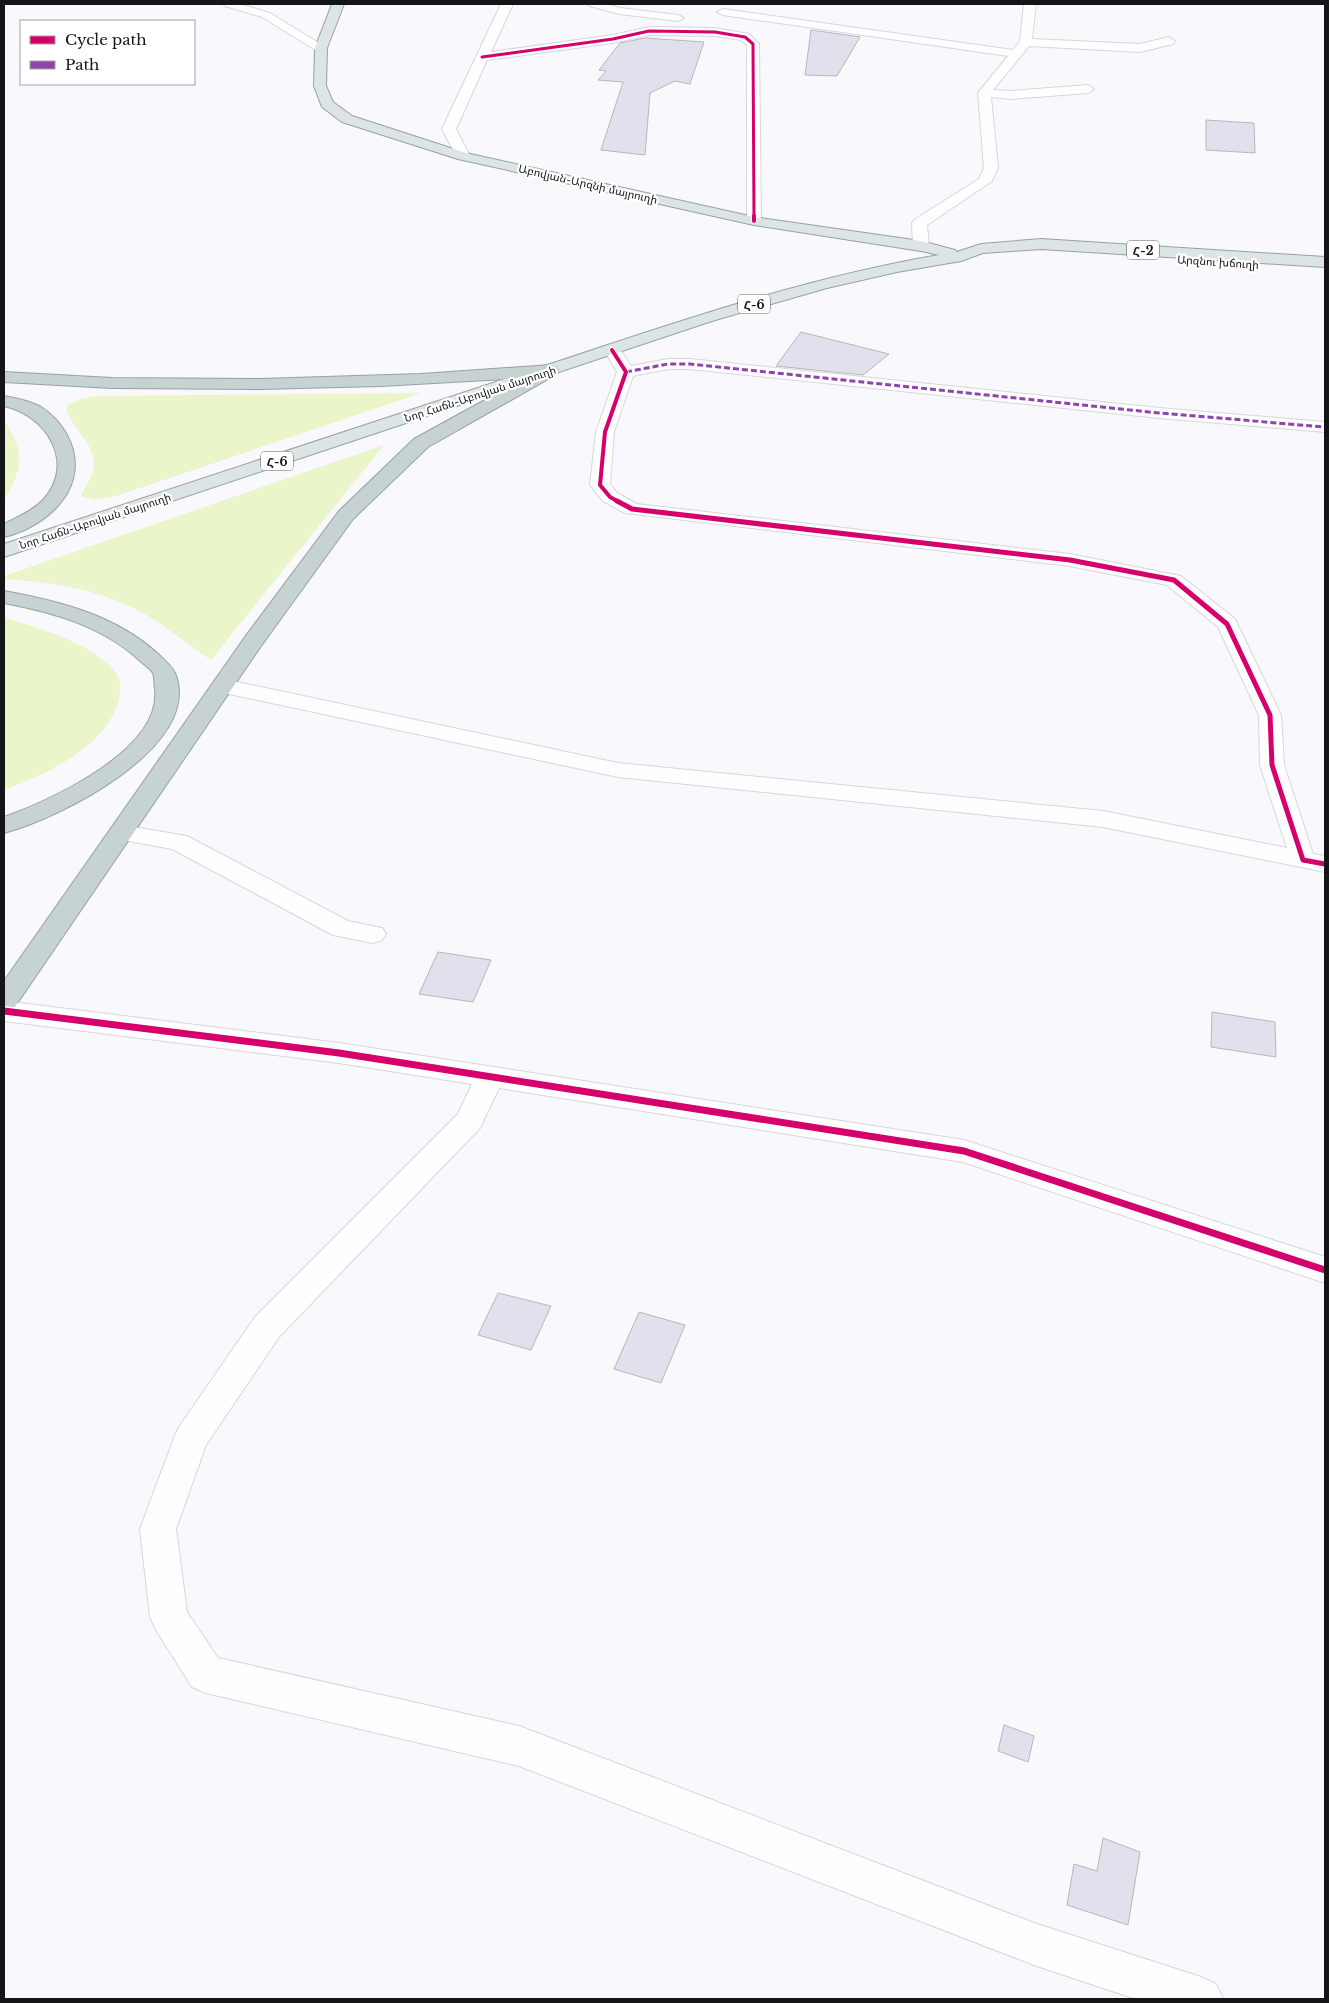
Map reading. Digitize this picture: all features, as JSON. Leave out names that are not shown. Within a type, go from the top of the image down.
[{"type":"highway","points":[[4,377],[57,382],[296,384],[454,379],[551,370]]},
{"type":"highway","points":[[4,1001],[223,686],[346,515],[421,443],[551,370]]},
{"type":"highway","points":[[4,400],[35,411],[49,422],[63,447],[68,466],[63,486],[49,505],[25,521],[4,531]]},
{"type":"highway","points":[[4,597],[27,601],[66,612],[104,627],[125,638],[143,651],[164,673],[168,688],[166,708],[158,726],[141,749],[108,774],[63,800],[4,825]]},
{"type":"main road","name":"Աբովյան-Արզնի մայրուղի","points":[[338,4],[321,48],[320,86],[328,104],[347,120],[463,156],[754,221],[921,246],[961,256]]},
{"type":"main road","name":"Հ-2","points":[[961,256],[981,249],[1041,244],[1325,262]]},
{"type":"main road","name":"Արզնու խճուղի","points":[[961,256],[1087,254],[1325,270]]},
{"type":"main road","name":"Նոր Հաճն-Աբովյան մայրուղի","points":[[4,551],[706,318],[823,284],[897,267],[961,256]]},
{"type":"street","points":[[229,4],[266,15],[321,48]]},
{"type":"street","points":[[463,156],[449,129],[507,4]]},
{"type":"street","points":[[594,4],[619,11],[723,24],[740,29],[753,44],[754,221]]},
{"type":"street","points":[[921,246],[919,223],[985,181],[991,168],[984,93],[1026,42],[1030,4]]},
{"type":"street","points":[[724,12],[1016,54]]},
{"type":"street","points":[[482,58],[614,39],[649,31],[715,32],[745,37]]},
{"type":"street","points":[[1026,42],[1140,48],[1169,41]]},
{"type":"street","points":[[984,93],[1011,96],[1088,89]]},
{"type":"street","points":[[612,350],[626,372]]},
{"type":"street","points":[[626,372],[668,364],[690,364],[1158,413],[1325,426]]},
{"type":"street","points":[[626,372],[605,432],[600,485],[610,498],[632,509],[1070,560],[1174,580],[1227,624],[1270,715],[1272,765],[1314,862]]},
{"type":"street","points":[[223,686],[618,770],[1103,819],[1314,862]]},
{"type":"street","points":[[120,833],[178,842],[342,929],[374,934]]},
{"type":"street","points":[[4,1011],[339,1053],[964,1151],[1325,1270]]},
{"type":"street","points":[[490,1076],[470,1120],[267,1327],[191,1438],[158,1529],[169,1617],[206,1674],[519,1746],[1034,1944],[1201,1999]]},
{"type":"green space","points":[[422,393],[116,496],[96,500],[81,496],[92,474],[94,463],[90,447],[67,412],[67,406],[80,399],[95,396]]},
{"type":"green space","points":[[4,421],[16,441],[19,460],[15,479],[4,499]]},
{"type":"green space","points":[[384,445],[211,660],[148,616],[114,600],[59,585],[4,579],[4,576]]},
{"type":"green space","points":[[4,618],[64,638],[94,653],[116,673],[119,680],[120,695],[111,718],[87,746],[55,768],[4,790]]},
{"type":"building","points":[[811,30],[860,37],[837,76],[805,75]]},
{"type":"building","points":[[645,38],[704,42],[690,84],[675,81],[650,93],[645,155],[601,150],[623,82],[598,80],[606,71],[599,70],[620,43]]},
{"type":"building","points":[[1206,120],[1254,123],[1255,153],[1206,150]]},
{"type":"building","points":[[801,332],[889,354],[863,375],[776,366]]},
{"type":"building","points":[[438,952],[491,960],[473,1002],[419,994]]},
{"type":"building","points":[[1212,1012],[1275,1022],[1276,1057],[1211,1047]]},
{"type":"building","points":[[498,1293],[551,1306],[531,1350],[478,1335]]},
{"type":"building","points":[[639,1312],[685,1325],[661,1383],[614,1369]]},
{"type":"building","points":[[1004,1725],[1034,1736],[1028,1762],[998,1751]]},
{"type":"building","points":[[1103,1838],[1140,1852],[1128,1925],[1067,1905],[1074,1864],[1097,1871]]},
{"type":"marked path","points":[[626,372],[668,364],[690,364],[1159,413],[1325,427]]},
{"type":"cycle path","points":[[482,57],[613,39],[649,31],[715,32],[745,37],[753,44],[754,221]]},
{"type":"cycle path","points":[[612,350],[626,372],[605,432],[600,485],[610,497],[632,509],[1070,560],[1174,580],[1227,624],[1270,715],[1272,765],[1303,860],[1325,864]]},
{"type":"cycle path","points":[[4,1011],[339,1053],[964,1151],[1325,1270]]}]
